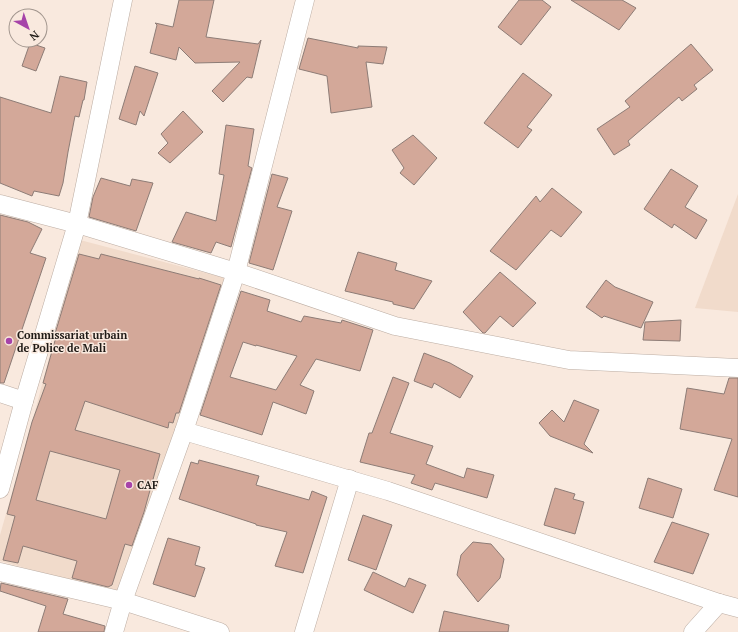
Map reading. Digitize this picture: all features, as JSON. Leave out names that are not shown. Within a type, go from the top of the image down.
[{"type":"street","points":[[0,489],[24,401],[77,224],[123,0]]},
{"type":"street","points":[[114,632],[123,601],[184,431],[236,272],[305,0]]},
{"type":"street","points":[[0,204],[77,224],[236,272],[395,326],[569,360],[738,368]]},
{"type":"street","points":[[0,393],[24,401]]},
{"type":"street","points":[[184,431],[388,491],[719,603],[738,608]]},
{"type":"street","points":[[304,632],[350,479]]},
{"type":"street","points":[[0,572],[123,601],[220,632]]},
{"type":"street","points":[[693,632],[719,603]]},
{"type":"shaded area","points":[[738,194],[738,312],[695,308]]},
{"type":"shaded area","points":[[80,240],[225,278],[120,594],[0,561],[0,535],[33,419]]},
{"type":"building","points":[[179,0],[214,0],[206,37],[258,44],[261,40],[252,78],[247,77],[223,102],[212,91],[240,62],[195,63],[179,47],[176,60],[150,53],[157,25],[155,23],[173,27]]},
{"type":"building","points":[[519,0],[542,0],[551,7],[521,45],[498,27]]},
{"type":"building","points":[[571,0],[622,0],[636,8],[619,30]]},
{"type":"building","points":[[308,38],[358,48],[358,46],[387,47],[383,64],[366,62],[372,107],[331,113],[327,76],[299,69]]},
{"type":"building","points":[[691,44],[713,70],[694,85],[697,89],[682,101],[679,97],[628,141],[630,145],[614,155],[597,129],[630,107],[625,101]]},
{"type":"building","points":[[28,48],[45,48],[36,71],[22,66]]},
{"type":"building","points":[[135,66],[158,73],[144,116],[140,111],[136,125],[119,119]]},
{"type":"building","points":[[523,73],[552,95],[527,127],[532,130],[518,148],[484,123]]},
{"type":"building","points":[[60,76],[87,82],[84,100],[79,117],[75,116],[63,183],[59,196],[34,191],[32,196],[0,183],[0,97],[51,113]]},
{"type":"building","points":[[183,111],[203,132],[170,163],[158,153],[168,143],[161,134]]},
{"type":"building","points":[[226,125],[254,129],[248,166],[252,168],[231,247],[216,242],[211,253],[172,242],[186,212],[216,221],[224,175],[219,174]]},
{"type":"building","points":[[413,135],[437,158],[414,185],[400,173],[404,168],[392,150]]},
{"type":"building","points":[[671,169],[698,186],[685,207],[707,220],[696,239],[674,224],[672,228],[644,209]]},
{"type":"building","points":[[272,174],[288,178],[277,207],[292,211],[273,270],[249,263]]},
{"type":"building","points":[[101,178],[130,186],[132,179],[153,183],[136,231],[89,217],[93,197]]},
{"type":"building","points":[[552,188],[582,212],[561,237],[551,230],[516,270],[490,251],[536,196],[540,202]]},
{"type":"building","points":[[0,215],[28,222],[42,229],[30,253],[46,258],[4,383],[0,383]]},
{"type":"building","points":[[358,252],[397,263],[395,270],[432,281],[414,309],[393,304],[393,302],[345,291]]},
{"type":"building","points":[[79,254],[99,259],[101,254],[199,278],[221,285],[179,413],[176,413],[173,423],[169,422],[168,428],[85,401],[75,430],[160,454],[144,512],[132,546],[125,544],[112,585],[108,587],[72,578],[77,561],[23,546],[18,563],[3,560],[15,516],[7,514],[32,422],[46,384],[43,383],[56,337],[54,337]],"holes":[[[50,451],[120,470],[106,519],[36,500]]]},
{"type":"building","points":[[500,272],[536,303],[513,327],[500,316],[485,333],[483,333],[463,312]]},
{"type":"building","points":[[606,280],[615,287],[653,302],[641,328],[604,316],[602,318],[586,307]]},
{"type":"building","points":[[241,291],[270,300],[267,311],[301,322],[304,316],[341,323],[342,320],[373,330],[360,371],[316,359],[300,385],[314,391],[306,414],[273,402],[262,435],[200,415]],"holes":[[[243,342],[297,356],[276,390],[230,377]]]},
{"type":"building","points":[[681,320],[680,341],[643,340],[645,322]]},
{"type":"building","points":[[424,353],[450,363],[473,376],[460,398],[434,383],[432,388],[414,381]]},
{"type":"building","points":[[393,377],[409,383],[390,433],[433,446],[426,464],[464,478],[467,468],[494,475],[487,498],[435,483],[432,490],[411,483],[415,475],[360,462],[369,433],[372,433]]},
{"type":"building","points":[[729,378],[738,378],[738,497],[714,490],[732,439],[680,429],[687,388],[724,394]]},
{"type":"building","points":[[574,400],[599,410],[584,444],[593,453],[550,436],[539,423],[552,410],[564,422]]},
{"type":"building","points":[[199,460],[259,476],[256,485],[309,500],[312,491],[327,497],[303,573],[275,566],[287,532],[256,525],[179,499],[191,462],[198,464]]},
{"type":"building","points":[[648,478],[682,489],[673,518],[639,508]]},
{"type":"building","points":[[555,488],[575,494],[573,499],[584,502],[575,534],[544,525]]},
{"type":"building","points":[[363,515],[392,525],[376,570],[348,560]]},
{"type":"building","points":[[672,522],[709,534],[693,574],[654,562]]},
{"type":"building","points":[[168,538],[200,547],[195,565],[205,568],[195,597],[153,584]]},
{"type":"building","points":[[473,542],[491,544],[504,559],[500,578],[478,602],[457,575],[461,555]]},
{"type":"building","points":[[373,572],[405,587],[409,578],[426,585],[413,613],[364,590]]},
{"type":"building","points":[[1,583],[68,599],[63,614],[105,626],[104,632],[38,632],[46,606],[0,591]]},
{"type":"building","points":[[444,611],[509,625],[508,632],[439,632]]},
{"type":"place","name":"Commissariat urbain de Police de Mali","points":[[9,341]]},
{"type":"place","name":"CAF","points":[[129,485]]}]
